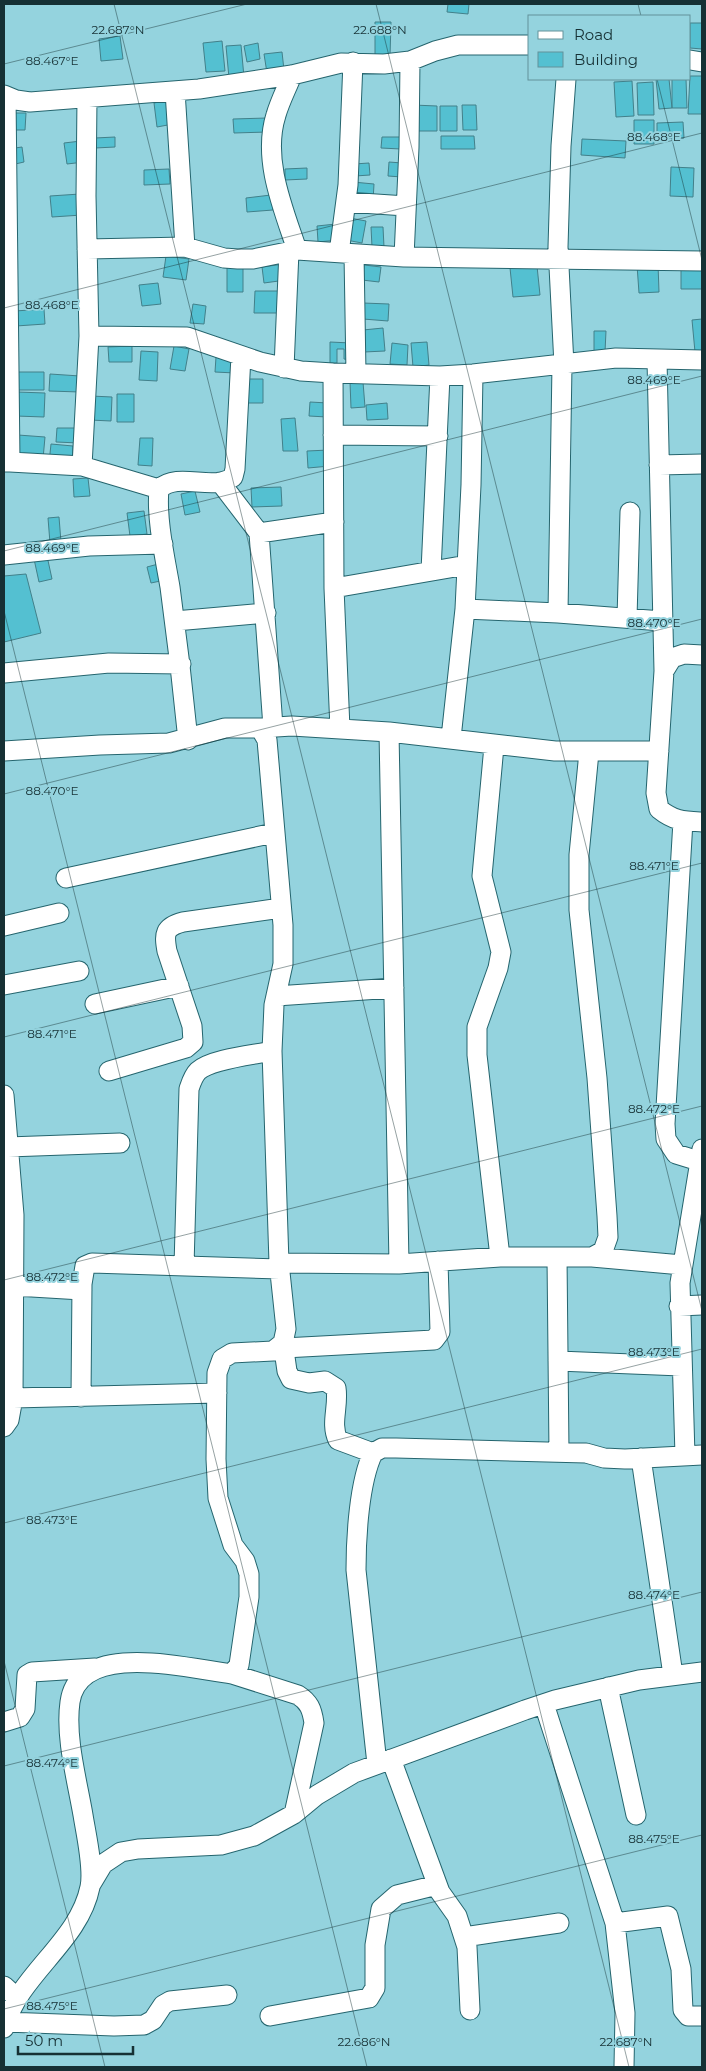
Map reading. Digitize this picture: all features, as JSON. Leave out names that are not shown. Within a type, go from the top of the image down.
[{"type":"street","points":[[159,488],[82,466],[7,462],[5,95],[16,100],[30,102],[175,91],[292,75],[340,63],[384,64],[410,62],[440,49],[458,45],[528,45]]},
{"type":"street","points":[[353,62],[346,202],[346,253],[356,373]]},
{"type":"street","points":[[404,257],[411,83],[410,62]]},
{"type":"street","points":[[284,368],[293,250],[271,151],[275,116],[292,75]]},
{"type":"street","points":[[558,612],[563,365],[558,260],[561,146],[566,80]]},
{"type":"street","points":[[175,91],[185,247]]},
{"type":"street","points":[[82,466],[88,336],[87,98]]},
{"type":"street","points":[[346,202],[406,206]]},
{"type":"street","points":[[87,249],[185,247],[224,258],[238,259],[293,250],[404,257],[702,260]]},
{"type":"street","points":[[88,336],[187,337],[241,356],[284,368],[333,373],[440,376],[563,365],[616,358],[702,360]]},
{"type":"street","points":[[159,488],[164,484],[172,482],[220,482],[233,477],[241,356]]},
{"type":"street","points":[[657,360],[664,671],[656,793],[659,808],[669,818],[702,822]]},
{"type":"street","points":[[333,373],[334,588],[340,729]]},
{"type":"street","points":[[451,738],[465,609],[471,485],[473,374]]},
{"type":"street","points":[[431,572],[440,376]]},
{"type":"street","points":[[333,435],[438,436]]},
{"type":"street","points":[[659,465],[702,464]]},
{"type":"street","points":[[220,482],[259,533],[266,613],[267,740],[281,908],[283,964],[272,1026],[279,1266],[286,1329],[283,1346],[291,1379],[309,1383],[326,1381],[336,1388],[338,1398],[334,1424],[338,1440],[373,1453]]},
{"type":"street","points":[[159,488],[164,544],[181,664],[188,740]]},
{"type":"street","points":[[627,618],[630,512]]},
{"type":"street","points":[[259,533],[334,522]]},
{"type":"street","points":[[4,554],[88,546],[164,544]]},
{"type":"street","points":[[334,588],[467,565]]},
{"type":"street","points":[[465,609],[558,612],[662,621]]},
{"type":"street","points":[[175,621],[266,613]]},
{"type":"street","points":[[664,671],[672,658],[684,654],[702,655]]},
{"type":"street","points":[[4,673],[109,664],[181,664]]},
{"type":"street","points":[[4,752],[100,745],[169,743],[188,740],[225,728],[292,726],[389,732],[451,738],[494,746],[555,751],[659,751]]},
{"type":"street","points":[[389,732],[399,1264]]},
{"type":"street","points":[[494,746],[482,876],[501,952],[498,968],[477,1027],[477,1054],[500,1257]]},
{"type":"street","points":[[589,752],[579,855],[578,910],[596,1078],[608,1237],[603,1251],[592,1257]]},
{"type":"street","points":[[470,2010],[468,1947],[457,1916],[440,1892],[384,1761],[356,1570],[356,1547],[367,1467],[373,1453],[382,1448],[586,1453],[614,1459],[693,1456],[682,1366],[680,1306],[682,1265],[701,1158],[676,1154],[666,1139],[665,1124],[683,821]]},
{"type":"street","points":[[66,878],[274,833]]},
{"type":"street","points":[[211,1065],[194,1034],[167,951],[165,939],[168,929],[183,922],[281,908]]},
{"type":"street","points":[[4,926],[59,914]]},
{"type":"street","points":[[4,985],[79,971]]},
{"type":"street","points":[[95,1004],[179,986]]},
{"type":"street","points":[[276,996],[394,988]]},
{"type":"street","points":[[109,1071],[186,1048],[193,1042],[194,1034]]},
{"type":"street","points":[[184,1266],[189,1089],[193,1078],[199,1070],[211,1065],[272,1051]]},
{"type":"street","points":[[4,1095],[14,1215],[8,1336],[13,1398],[9,1420],[4,1427]]},
{"type":"street","points":[[8,1147],[120,1143]]},
{"type":"street","points":[[80,1396],[82,1290],[85,1266],[92,1263],[184,1266],[279,1266],[399,1264],[500,1257],[592,1257],[682,1265]]},
{"type":"street","points":[[556,1257],[559,1452]]},
{"type":"street","points":[[232,1674],[239,1665],[249,1597],[249,1574],[245,1561],[233,1545],[218,1498],[216,1459],[217,1373],[222,1359],[232,1353],[273,1351],[283,1346],[434,1340],[440,1332],[438,1261]]},
{"type":"street","points":[[9,1286],[82,1290]]},
{"type":"street","points":[[680,1306],[702,1305]]},
{"type":"street","points":[[558,1361],[682,1366]]},
{"type":"street","points":[[13,1398],[217,1393]]},
{"type":"street","points":[[641,1458],[673,1675]]},
{"type":"street","points":[[4,1722],[20,1717],[25,1709],[27,1675],[32,1672],[96,1668],[113,1664],[151,1663],[232,1674],[298,1695],[307,1701],[312,1711],[314,1723],[294,1814]]},
{"type":"street","points":[[96,1668],[79,1679],[70,1701],[69,1734],[89,1847],[91,1884],[87,1901],[78,1918],[10,1992],[4,2025],[144,2025],[152,2020],[163,2005],[170,2001],[180,1998],[227,1995]]},
{"type":"street","points":[[91,1884],[103,1864],[121,1852],[138,1849],[221,1845],[237,1842],[254,1836],[294,1814],[324,1791],[354,1774],[384,1761],[544,1704],[639,1680],[702,1672]]},
{"type":"street","points":[[608,1687],[636,1814]]},
{"type":"street","points":[[544,1704],[615,1923],[625,2013],[624,2067]]},
{"type":"street","points":[[270,2016],[369,1998],[375,1988],[375,1945],[381,1909],[397,1895],[437,1885]]},
{"type":"street","points":[[615,1923],[668,1916],[681,1969],[683,2010],[688,2016],[702,2016]]},
{"type":"street","points":[[464,1936],[559,1923]]},
{"type":"building","points":[[448,4],[469,4],[468,14],[447,12]]},
{"type":"building","points":[[375,22],[391,22],[390,56],[375,56]]},
{"type":"building","points":[[691,23],[702,23],[702,49],[691,48]]},
{"type":"building","points":[[120,36],[123,59],[101,61],[99,39]]},
{"type":"building","points":[[222,41],[225,71],[206,72],[203,43]]},
{"type":"building","points":[[258,43],[260,59],[247,62],[244,46]]},
{"type":"building","points":[[241,45],[244,77],[229,78],[226,46]]},
{"type":"building","points":[[282,52],[284,70],[267,73],[264,54]]},
{"type":"building","points":[[691,76],[702,76],[702,114],[688,114]]},
{"type":"building","points":[[656,80],[669,80],[672,108],[659,109]]},
{"type":"building","points":[[672,80],[686,80],[687,108],[672,108]]},
{"type":"building","points":[[632,81],[634,116],[616,117],[614,82]]},
{"type":"building","points":[[653,82],[654,115],[638,115],[637,83]]},
{"type":"building","points":[[170,100],[173,124],[157,127],[154,103]]},
{"type":"building","points":[[413,105],[437,106],[437,131],[412,131]]},
{"type":"building","points":[[462,105],[476,105],[477,130],[463,130]]},
{"type":"building","points":[[440,106],[457,106],[457,131],[440,131]]},
{"type":"building","points":[[9,113],[26,113],[25,130],[8,130]]},
{"type":"building","points":[[267,118],[268,132],[234,133],[233,119]]},
{"type":"building","points":[[634,120],[654,120],[654,144],[634,144]]},
{"type":"building","points":[[683,122],[684,138],[657,139],[657,123]]},
{"type":"building","points":[[441,136],[474,136],[475,149],[441,149]]},
{"type":"building","points":[[115,137],[115,147],[95,148],[95,138]]},
{"type":"building","points":[[382,137],[401,137],[401,149],[381,148]]},
{"type":"building","points":[[582,139],[626,141],[625,158],[581,155]]},
{"type":"building","points":[[81,141],[84,162],[67,164],[64,143]]},
{"type":"building","points":[[22,147],[24,162],[11,165],[8,149]]},
{"type":"building","points":[[389,162],[402,163],[402,177],[388,176]]},
{"type":"building","points":[[369,163],[370,175],[355,176],[354,164]]},
{"type":"building","points":[[671,167],[694,168],[693,197],[670,196]]},
{"type":"building","points":[[307,168],[307,179],[285,180],[285,169]]},
{"type":"building","points":[[169,169],[170,184],[144,185],[144,170]]},
{"type":"building","points":[[353,182],[374,184],[373,201],[351,199]]},
{"type":"building","points":[[80,194],[82,215],[52,217],[50,196]]},
{"type":"building","points":[[271,195],[273,210],[247,212],[246,198]]},
{"type":"building","points":[[350,218],[366,221],[362,243],[346,240]]},
{"type":"building","points":[[336,224],[338,240],[318,242],[317,226]]},
{"type":"building","points":[[371,227],[383,227],[384,247],[372,247]]},
{"type":"building","points":[[166,256],[189,259],[186,280],[163,277]]},
{"type":"building","points":[[284,264],[286,280],[264,283],[262,267]]},
{"type":"building","points":[[658,264],[659,292],[639,293],[637,265]]},
{"type":"building","points":[[364,265],[381,267],[379,282],[362,280]]},
{"type":"building","points":[[681,265],[702,265],[702,289],[681,289]]},
{"type":"building","points":[[537,266],[540,295],[513,297],[510,268]]},
{"type":"building","points":[[227,267],[243,267],[243,292],[227,292]]},
{"type":"building","points":[[158,283],[161,304],[142,306],[139,285]]},
{"type":"building","points":[[255,291],[280,291],[279,313],[254,313]]},
{"type":"building","points":[[363,303],[389,304],[388,321],[363,319]]},
{"type":"building","points":[[193,304],[206,306],[204,324],[190,323]]},
{"type":"building","points":[[44,309],[45,324],[16,326],[15,311]]},
{"type":"building","points":[[702,319],[702,351],[695,352],[692,320]]},
{"type":"building","points":[[383,328],[385,351],[364,352],[363,330]]},
{"type":"building","points":[[594,331],[606,331],[605,352],[594,351]]},
{"type":"building","points":[[330,342],[351,343],[351,360],[344,359],[344,349],[337,349],[337,363],[330,363]]},
{"type":"building","points":[[427,342],[429,365],[413,367],[411,343]]},
{"type":"building","points":[[392,343],[408,345],[407,365],[390,364]]},
{"type":"building","points":[[132,346],[132,362],[109,362],[108,347]]},
{"type":"building","points":[[174,346],[189,349],[185,371],[170,369]]},
{"type":"building","points":[[141,351],[158,352],[157,381],[139,380]]},
{"type":"building","points":[[216,357],[235,358],[235,373],[215,372]]},
{"type":"building","points":[[18,372],[44,372],[44,390],[18,390]]},
{"type":"building","points":[[50,374],[80,376],[80,392],[49,391]]},
{"type":"building","points":[[241,379],[263,379],[263,403],[241,403]]},
{"type":"building","points":[[350,382],[363,382],[365,407],[351,408]]},
{"type":"building","points":[[17,392],[45,393],[44,417],[16,416]]},
{"type":"building","points":[[117,394],[134,394],[134,422],[117,422]]},
{"type":"building","points":[[91,396],[112,397],[111,421],[90,420]]},
{"type":"building","points":[[310,402],[328,403],[327,417],[309,416]]},
{"type":"building","points":[[387,403],[388,419],[367,420],[366,405]]},
{"type":"building","points":[[295,418],[298,451],[283,451],[281,419]]},
{"type":"building","points":[[57,428],[79,428],[79,443],[56,442]]},
{"type":"building","points":[[18,435],[45,437],[43,459],[17,457]]},
{"type":"building","points":[[140,438],[153,438],[152,466],[138,465]]},
{"type":"building","points":[[51,444],[73,446],[72,465],[49,463]]},
{"type":"building","points":[[329,450],[330,466],[308,468],[307,451]]},
{"type":"building","points":[[88,478],[90,496],[74,497],[73,479]]},
{"type":"building","points":[[281,487],[282,506],[252,507],[251,488]]},
{"type":"building","points":[[195,491],[200,512],[185,515],[181,494]]},
{"type":"building","points":[[144,511],[147,534],[130,536],[127,513]]},
{"type":"building","points":[[59,517],[61,542],[50,543],[48,518]]},
{"type":"building","points":[[47,556],[52,579],[39,582],[34,559]]},
{"type":"building","points":[[162,563],[165,580],[151,583],[147,567]]},
{"type":"building","points":[[26,574],[41,633],[4,642],[4,576]]}]
